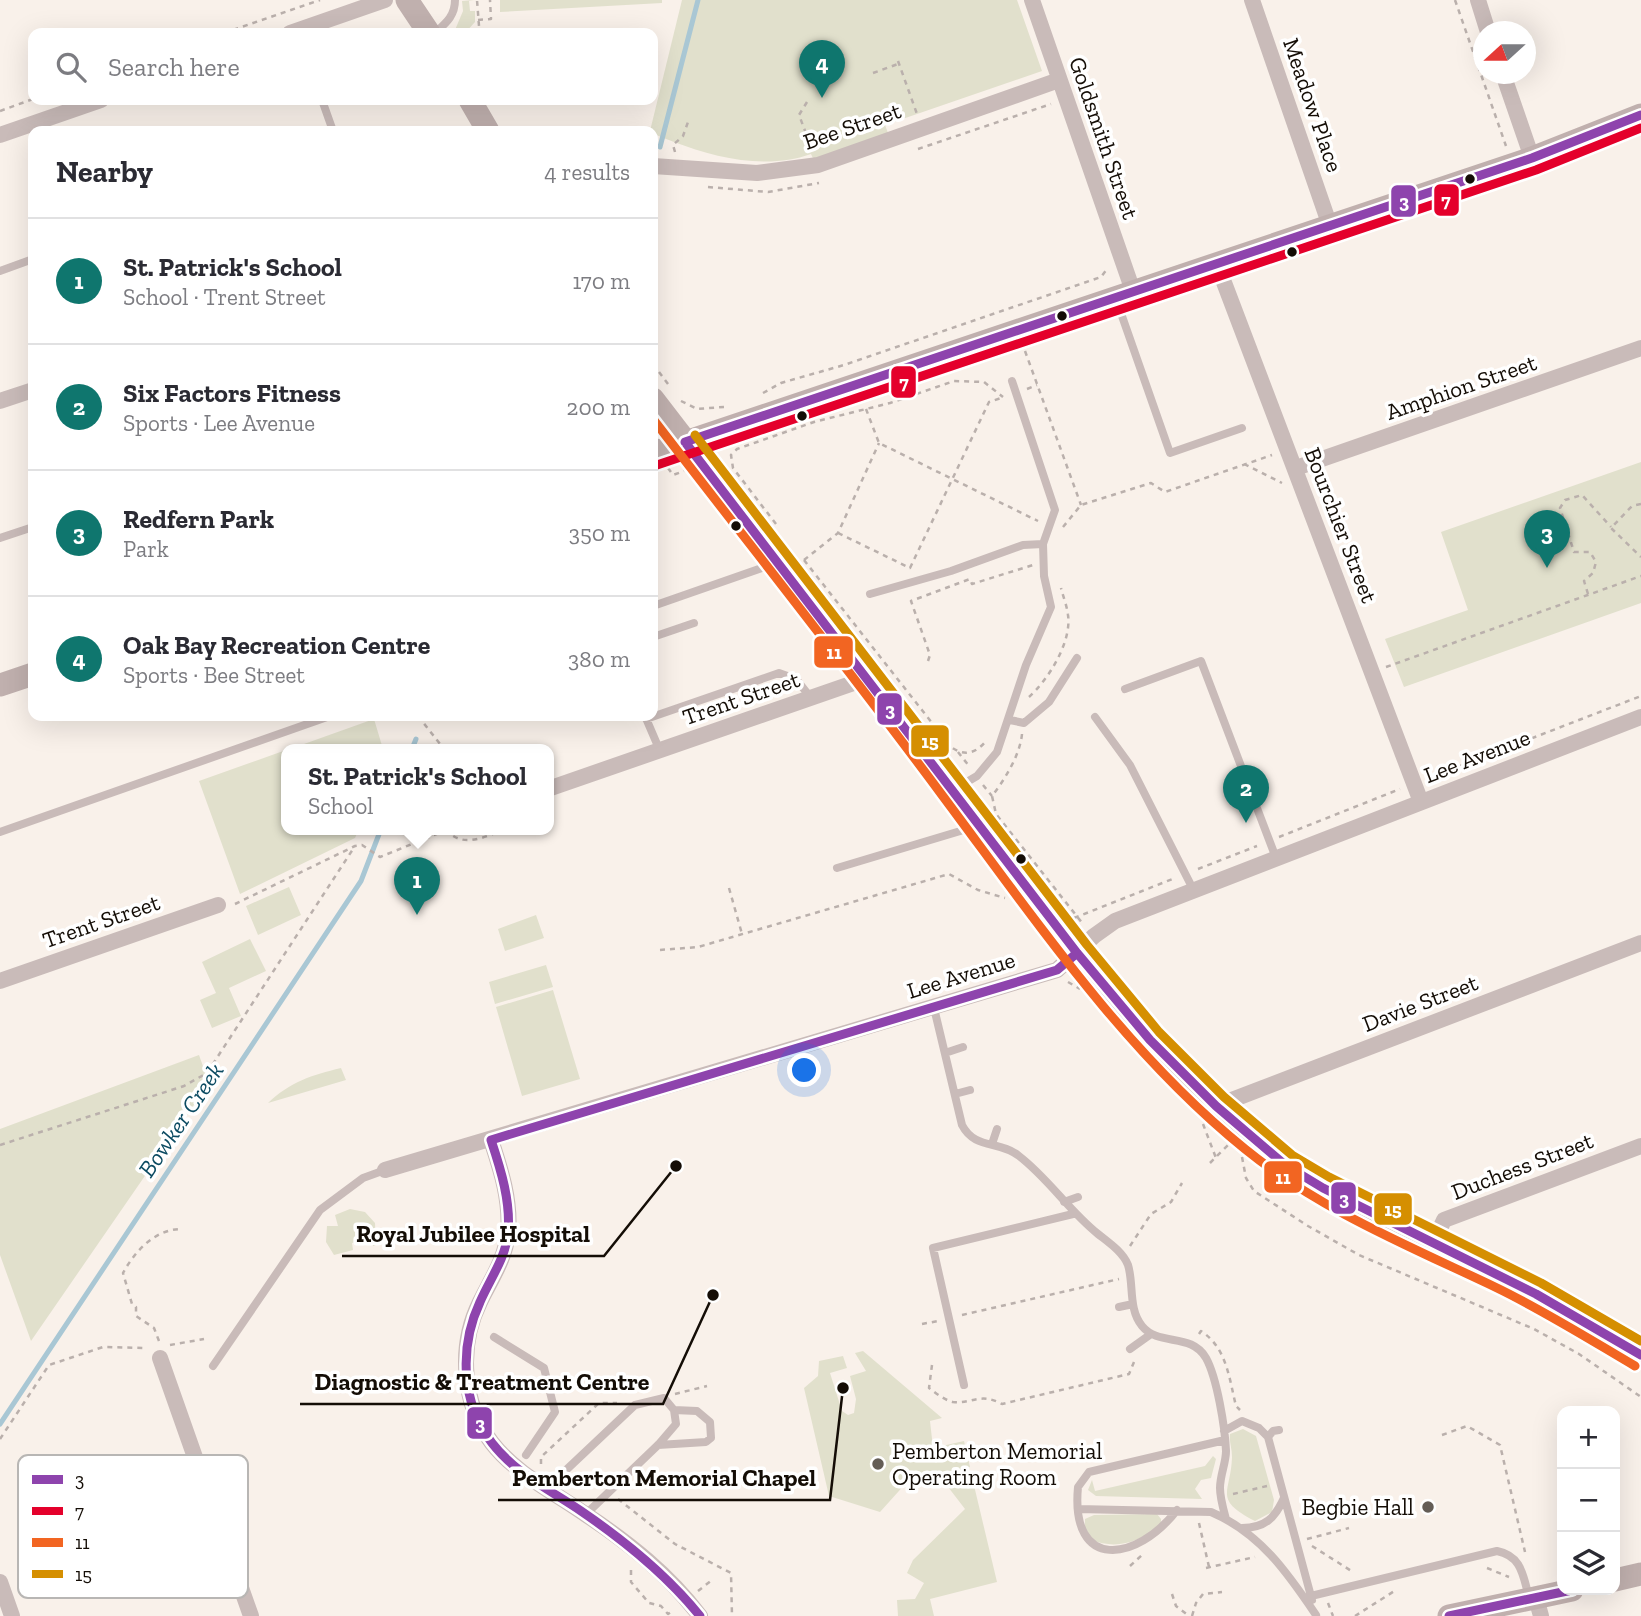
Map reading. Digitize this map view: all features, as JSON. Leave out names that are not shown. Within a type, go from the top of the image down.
[{"type":"main road","points":[[407,0],[426,28]]},
{"type":"main road","points":[[473,105],[485,126]]},
{"type":"main road","points":[[658,451],[1532,158],[1641,115]]},
{"type":"main road","points":[[658,406],[776,563],[869,678],[954,790],[977,826],[1077,953],[1208,1111],[1285,1165],[1361,1210],[1536,1294],[1641,1355]]},
{"type":"main road","points":[[0,685],[28,676]]},
{"type":"main road","points":[[1620,1579],[1641,1573]]},
{"type":"main road","points":[[1449,1616],[1557,1593]]},
{"type":"street","points":[[307,28],[385,0]]},
{"type":"street","name":"Goldsmith Street","points":[[1032,0],[1052,83],[1124,293]]},
{"type":"street","name":"Meadow Place","points":[[1252,0],[1330,226]]},
{"type":"street","points":[[1478,0],[1485,21]]},
{"type":"street","name":"Bee Street","points":[[658,166],[777,172],[818,165],[1052,83]]},
{"type":"street","points":[[1506,84],[1532,158]]},
{"type":"street","points":[[0,135],[87,105]]},
{"type":"street","name":"Bourchier Street","points":[[1217,264],[1421,802]]},
{"type":"street","name":"Amphion Street","points":[[1296,468],[1641,348]]},
{"type":"street","points":[[0,401],[28,392]]},
{"type":"street","name":"Trent Street","points":[[554,787],[869,678]]},
{"type":"street","name":"Lee Avenue","points":[[385,1170],[1057,970],[1115,921],[1641,717]]},
{"type":"street","name":"Trent Street","points":[[0,981],[218,905]]},
{"type":"street","name":"Davie Street","points":[[1208,1111],[1641,943]]},
{"type":"street","points":[[491,1140],[505,1185],[508,1234],[502,1259],[471,1324],[467,1345],[468,1386],[473,1407],[492,1443],[517,1469],[638,1552],[688,1600],[700,1616]]},
{"type":"street","name":"Duchess Street","points":[[1433,1244],[1444,1220],[1641,1146]]},
{"type":"street","points":[[155,1353],[192,1455]]},
{"type":"street","points":[[0,1582],[12,1616]]},
{"type":"street","points":[[244,1598],[251,1616]]},
{"type":"street","points":[[688,1600],[691,1616]]},
{"type":"lane","points":[[440,28],[455,10],[455,0]]},
{"type":"lane","points":[[324,105],[331,126]]},
{"type":"lane","points":[[0,271],[28,261]]},
{"type":"lane","points":[[1124,293],[1170,453],[1242,428]]},
{"type":"lane","points":[[954,790],[988,765],[1010,720],[1015,696],[1051,607],[1044,576],[1042,544],[1055,510],[1012,381]]},
{"type":"lane","points":[[0,538],[28,529]]},
{"type":"lane","points":[[870,594],[951,571],[1023,545],[1042,544]]},
{"type":"lane","points":[[658,604],[776,563]]},
{"type":"lane","points":[[658,635],[694,623]]},
{"type":"lane","points":[[1010,720],[1024,723],[1049,702],[1077,658]]},
{"type":"lane","points":[[1125,689],[1201,661],[1276,859]]},
{"type":"lane","points":[[658,713],[779,673],[796,679],[811,698]]},
{"type":"lane","points":[[1095,717],[1135,774],[1194,891]]},
{"type":"lane","points":[[0,832],[316,721]]},
{"type":"lane","points":[[648,721],[660,751]]},
{"type":"lane","points":[[837,867],[977,826]]},
{"type":"lane","points":[[934,1008],[962,1125],[970,1138],[976,1143],[992,1144],[1017,1154],[1031,1166],[1073,1214],[1119,1252],[1127,1264],[1133,1304],[1141,1325],[1151,1334],[1182,1340],[1202,1352],[1208,1362],[1224,1431],[1221,1499],[1226,1519]]},
{"type":"lane","points":[[945,1053],[963,1047]]},
{"type":"lane","points":[[955,1094],[970,1090]]},
{"type":"lane","points":[[992,1144],[996,1129]]},
{"type":"lane","points":[[1031,1166],[1042,1162]]},
{"type":"lane","points":[[213,1366],[320,1210],[363,1178],[385,1170]]},
{"type":"lane","points":[[1064,1202],[1078,1197]]},
{"type":"lane","points":[[964,1385],[933,1248],[1073,1214]]},
{"type":"lane","points":[[1119,1307],[1133,1304]]},
{"type":"lane","points":[[1130,1349],[1151,1334]]},
{"type":"lane","points":[[495,1337],[544,1367],[555,1412],[526,1455]]},
{"type":"lane","points":[[547,1488],[635,1405],[659,1397],[668,1402],[674,1410],[676,1424],[659,1445],[586,1514]]},
{"type":"lane","points":[[659,1445],[706,1442],[711,1438],[710,1422],[702,1413],[674,1410]]},
{"type":"lane","points":[[1224,1431],[1242,1421],[1272,1430],[1284,1497],[1316,1615]]},
{"type":"lane","points":[[1177,1510],[1156,1535],[1138,1545],[1121,1549],[1095,1547],[1089,1543],[1082,1530],[1077,1487],[1089,1472],[1225,1440]]},
{"type":"lane","points":[[1242,1528],[1256,1528],[1266,1524],[1278,1512],[1284,1497]]},
{"type":"lane","points":[[1078,1509],[1211,1512],[1242,1528],[1278,1561],[1316,1615]]},
{"type":"lane","points":[[1311,1597],[1497,1551],[1515,1558],[1533,1598]]},
{"type":"path","points":[[239,28],[320,0]]},
{"type":"path","points":[[477,0],[477,28]]},
{"type":"path","points":[[478,20],[492,19],[491,0]]},
{"type":"path","points":[[1455,0],[1506,146]]},
{"type":"path","points":[[873,73],[898,63],[924,126]]},
{"type":"path","points":[[1052,83],[1051,104],[1057,109]]},
{"type":"path","points":[[0,111],[28,101]]},
{"type":"path","points":[[806,134],[799,115],[807,102]]},
{"type":"path","points":[[679,167],[673,145],[683,136],[688,122]]},
{"type":"path","points":[[754,397],[781,383],[844,365],[1101,276],[1109,263]]},
{"type":"path","points":[[1017,329],[1081,505]]},
{"type":"path","points":[[658,371],[681,401],[690,407],[703,410],[727,406]]},
{"type":"path","points":[[780,529],[733,468],[731,456],[737,449],[814,422],[866,410],[954,380],[984,382],[1003,397]]},
{"type":"path","points":[[838,533],[910,568],[989,402],[1037,385]]},
{"type":"path","points":[[866,410],[878,443],[1060,531],[1081,505],[1151,483],[1164,492],[1289,449]]},
{"type":"path","points":[[804,560],[838,533],[878,443]]},
{"type":"path","points":[[1244,464],[1266,477],[1304,491]]},
{"type":"path","points":[[1588,594],[1584,581],[1593,573],[1596,562],[1590,552],[1574,552],[1560,508],[1565,500],[1582,495],[1641,557]]},
{"type":"path","points":[[1611,527],[1632,506],[1641,504]]},
{"type":"path","points":[[796,550],[951,747],[958,752],[977,751],[989,736]]},
{"type":"path","points":[[928,661],[930,655],[911,601],[970,579],[972,584],[1045,559],[1055,565],[1069,617],[1060,653],[1045,683],[1026,700],[1015,696]]},
{"type":"path","points":[[1373,672],[1641,576]]},
{"type":"path","points":[[1024,723],[1021,743],[992,796],[993,803],[996,814],[1076,916],[1641,696]]},
{"type":"path","points":[[422,721],[440,744]]},
{"type":"path","points":[[218,905],[233,905],[355,846],[362,845],[380,857],[435,835]]},
{"type":"path","points":[[453,835],[457,839],[469,841],[488,835]]},
{"type":"path","points":[[0,1145],[184,1086],[207,1073],[355,846]]},
{"type":"path","points":[[660,950],[692,948],[949,874],[978,890],[1005,898]]},
{"type":"path","points":[[729,888],[743,934]]},
{"type":"path","points":[[1208,1111],[1216,1158]]},
{"type":"path","points":[[1210,1163],[1229,1144]]},
{"type":"path","points":[[182,1229],[165,1230],[145,1245],[130,1258],[123,1280],[132,1304],[136,1307],[136,1316],[154,1328],[159,1341],[157,1347],[204,1339]]},
{"type":"path","points":[[922,1324],[1129,1276]]},
{"type":"path","points":[[0,1440],[49,1365],[103,1347],[155,1353]]},
{"type":"path","points":[[932,1365],[929,1388],[946,1400],[956,1402],[972,1397],[990,1398],[1002,1404],[1129,1374],[1137,1357]]},
{"type":"path","points":[[668,1402],[676,1393],[707,1386]]},
{"type":"path","points":[[532,1478],[542,1465],[539,1461],[541,1457],[599,1403],[619,1403]]},
{"type":"path","points":[[1442,1435],[1467,1426],[1500,1445],[1525,1552]]},
{"type":"path","points":[[1221,1499],[1281,1483]]},
{"type":"path","points":[[606,1493],[675,1544],[731,1573],[732,1616]]},
{"type":"path","points":[[1211,1512],[1209,1521],[1196,1519],[1208,1568],[1261,1556],[1255,1551]]},
{"type":"path","points":[[1307,1539],[1349,1528]]},
{"type":"path","points":[[1309,1545],[1343,1564],[1366,1583]]},
{"type":"path","points":[[1130,1566],[1140,1560],[1147,1549]]},
{"type":"path","points":[[1485,1567],[1497,1569],[1533,1598]]},
{"type":"path","points":[[1355,1616],[1404,1587]]},
{"type":"path","points":[[1172,1594],[1176,1606],[1190,1616],[1203,1594],[1222,1592]]},
{"type":"path","points":[[1328,1602],[1333,1616]]},
{"type":"green space","points":[[474,0],[469,1],[470,11],[475,11],[475,22],[470,28],[456,28],[463,11],[462,1]]},
{"type":"green space","points":[[500,0],[662,0],[662,3],[500,12]]},
{"type":"green space","points":[[682,0],[1017,0],[1042,71],[885,125],[890,138],[816,165],[811,154],[777,161],[742,160],[690,148],[661,137],[658,135],[658,126],[651,126]]},
{"type":"green space","points":[[1641,462],[1641,603],[1404,687],[1385,639],[1468,610],[1441,532]]},
{"type":"green space","points":[[375,721],[382,744],[304,744]]},
{"type":"green space","points":[[281,752],[281,835],[356,835],[240,894],[199,781]]},
{"type":"green space","points":[[289,887],[301,915],[258,935],[246,906]]},
{"type":"green space","points":[[536,915],[544,938],[505,951],[498,929]]},
{"type":"green space","points":[[250,939],[266,971],[229,988],[241,1016],[212,1028],[200,1000],[216,993],[202,962]]},
{"type":"green space","points":[[546,965],[553,987],[495,1004],[489,982]]},
{"type":"green space","points":[[553,990],[580,1079],[522,1096],[496,1007]]},
{"type":"green space","points":[[199,1055],[209,1083],[31,1341],[0,1255],[0,1129]]},
{"type":"green space","points":[[341,1068],[346,1080],[268,1103],[302,1080]]},
{"type":"green space","points":[[350,1209],[365,1212],[375,1223],[376,1245],[373,1246],[371,1238],[352,1243],[353,1250],[334,1255],[326,1242],[327,1226],[338,1226],[335,1215]]},
{"type":"green space","points":[[863,1351],[942,1418],[930,1421],[933,1448],[964,1441],[970,1467],[926,1480],[916,1472],[880,1512],[829,1496],[804,1388],[818,1376],[819,1361],[843,1356],[847,1368],[830,1373],[842,1411],[848,1415],[854,1413],[856,1399],[850,1376],[866,1371],[855,1353]]},
{"type":"green space","points":[[1243,1429],[1256,1436],[1274,1500],[1272,1512],[1255,1521],[1233,1507],[1227,1494],[1232,1457],[1230,1434]]},
{"type":"green space","points":[[1213,1456],[1216,1459],[1211,1478],[1201,1480],[1195,1489],[1202,1499],[1096,1496],[1088,1490],[1092,1480],[1095,1491],[1205,1466]]},
{"type":"green space","points":[[972,1477],[997,1582],[930,1599],[934,1616],[898,1616],[897,1600],[915,1599],[924,1583],[907,1573],[913,1560],[965,1509],[945,1483]]},
{"type":"green space","points":[[1157,1514],[1161,1525],[1128,1543],[1110,1544],[1091,1540],[1085,1529],[1085,1519],[1094,1515]]},
{"type":"waterway","name":"Bowker Creek","points":[[660,147],[698,0]]},
{"type":"waterway","name":"Bowker Creek","points":[[414,744],[416,739]]},
{"type":"waterway","name":"Bowker Creek","points":[[0,1424],[361,881],[379,835]]},
{"type":"transit line","name":"3","points":[[685,442],[1532,158],[1641,115]]},
{"type":"transit line","name":"7","points":[[658,465],[1536,170],[1641,128]]},
{"type":"transit line","name":"11","points":[[658,425],[871,700],[1083,982],[1160,1070],[1201,1111],[1274,1171],[1334,1209],[1513,1296],[1635,1366]]},
{"type":"transit line","name":"15","points":[[695,435],[1087,945],[1159,1032],[1224,1097],[1292,1155],[1329,1177],[1541,1283],[1641,1341]]},
{"type":"transit line","name":"3","points":[[685,442],[1077,953],[1150,1040],[1216,1106],[1285,1165],[1323,1188],[1536,1294],[1641,1355]]},
{"type":"transit line","name":"3","points":[[491,1140],[1057,970],[1077,953]]},
{"type":"transit line","name":"3","points":[[491,1140],[502,1174],[509,1222],[504,1252],[480,1302],[469,1337],[467,1374],[474,1410],[501,1454],[629,1546],[659,1572],[700,1616]]},
{"type":"transit line","name":"3","points":[[1449,1616],[1557,1593]]},
{"type":"place","name":"Oak Bay Recreation Centre","points":[[822,98]]},
{"type":"place","name":"Redfern Park","points":[[1547,568]]},
{"type":"place","name":"Six Factors Fitness","points":[[1246,823]]},
{"type":"place","name":"St. Patrick's School","points":[[417,915]]},
{"type":"place","name":"Royal Jubilee Hospital","points":[[676,1166]]},
{"type":"place","name":"Diagnostic & Treatment Centre","points":[[713,1295]]},
{"type":"place","name":"Pemberton Memorial Chapel","points":[[843,1388]]},
{"type":"place","name":"Pemberton Memorial Operating Room","points":[[878,1464]]},
{"type":"place","name":"Begbie Hall","points":[[1428,1507]]}]
